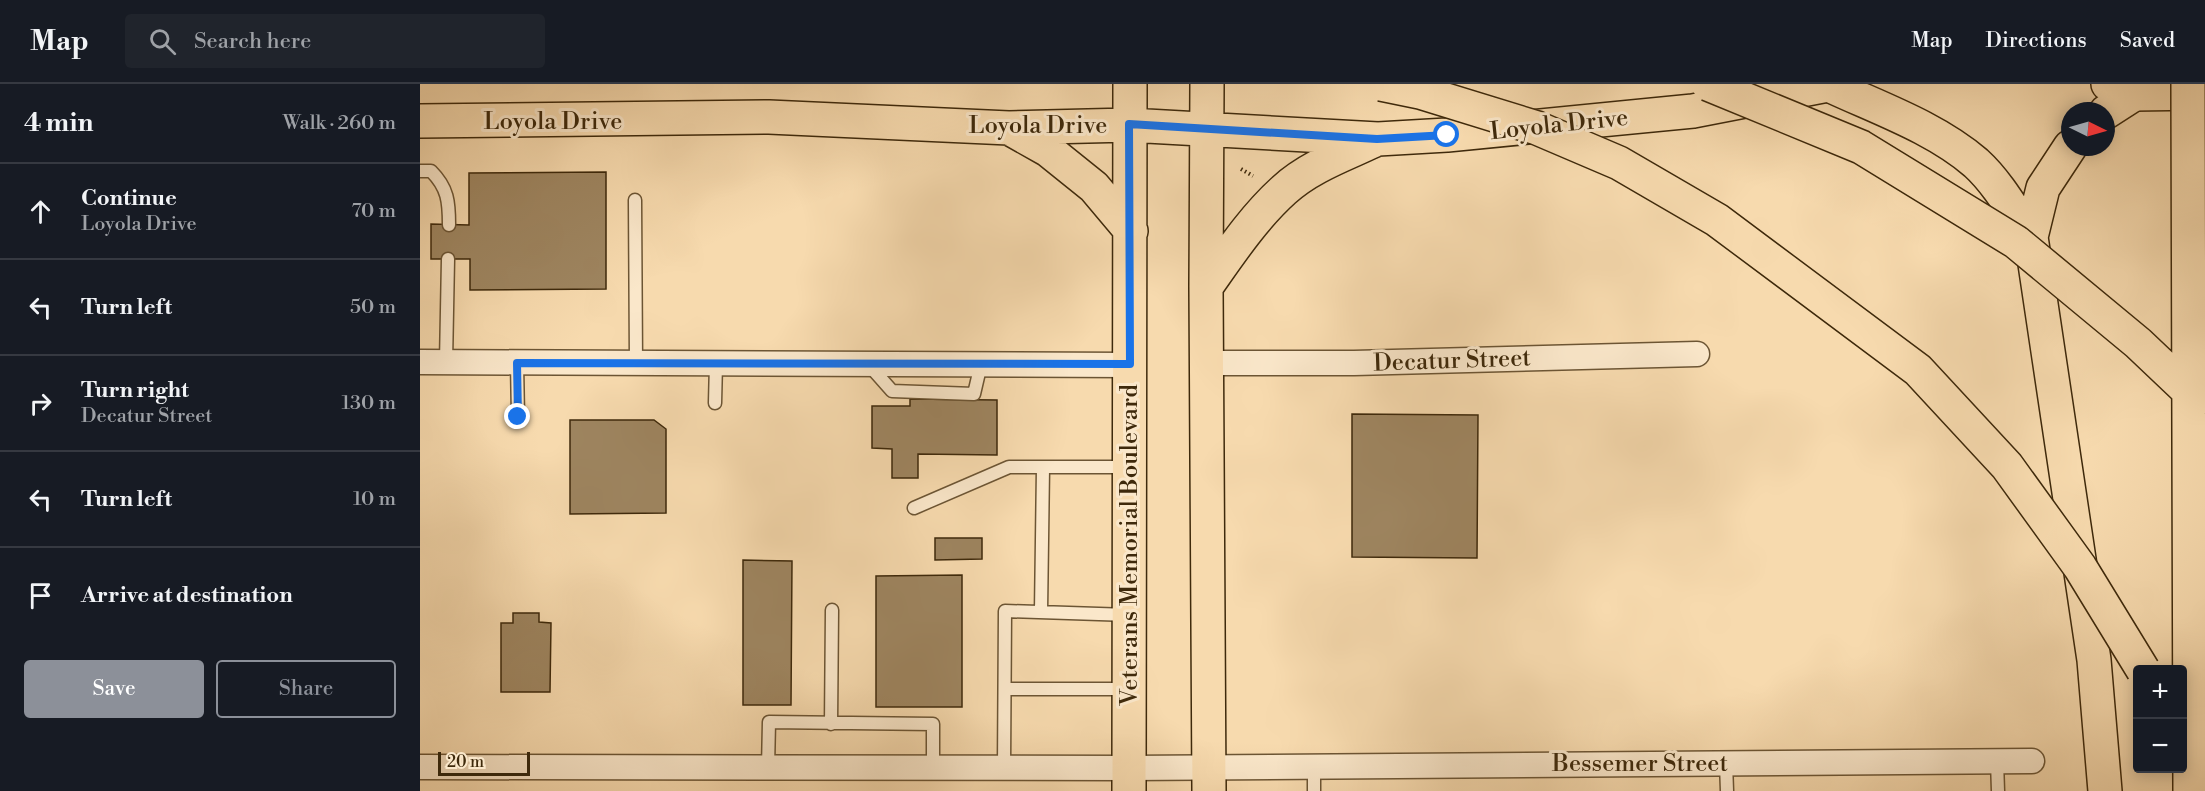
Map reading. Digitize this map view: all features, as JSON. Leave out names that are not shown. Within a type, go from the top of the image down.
[{"type":"main road","name":"Veterans Memorial Boulevard","points":[[1129,779],[1130,84]]},
{"type":"main road","points":[[1207,84],[1206,363],[1209,779]]},
{"type":"main road","points":[[1381,84],[1420,92],[1537,128],[1619,163],[1717,220],[1918,370],[2007,466],[2080,567],[2141,665]]},
{"type":"main road","points":[[1708,84],[1861,147],[2016,242],[2138,343],[2205,407]]},
{"type":"main road","points":[[2188,84],[2190,791]]},
{"type":"main road","name":"Loyola Drive","points":[[420,121],[769,117],[1009,128],[1129,124],[1377,139],[1447,135],[1693,111],[1831,85]]},
{"type":"main road","points":[[1831,85],[1926,130],[1976,163],[2005,198],[2031,237]]},
{"type":"main road","points":[[2113,102],[2121,89],[2205,93]]},
{"type":"main road","points":[[1009,128],[1048,150],[1094,187],[1131,231]]},
{"type":"main road","points":[[1206,287],[1247,229],[1285,189],[1317,167],[1377,139]]},
{"type":"main road","points":[[2064,156],[2043,188],[2031,237],[2094,660],[2105,791]]},
{"type":"main road","points":[[2187,764],[2198,791]]},
{"type":"street","name":"Decatur Street","points":[[1206,363],[1354,363],[1697,354]]},
{"type":"street","points":[[420,362],[1130,364]]},
{"type":"street","name":"Bessemer Street","points":[[420,767],[1004,768],[1129,779],[1209,779],[1314,766],[2032,760]]},
{"type":"lane","points":[[420,171],[431,171],[442,182],[448,197],[449,225]]},
{"type":"lane","points":[[635,200],[636,363]]},
{"type":"lane","points":[[446,362],[448,259]]},
{"type":"lane","points":[[517,363],[518,417]]},
{"type":"lane","points":[[715,403],[716,363]]},
{"type":"lane","points":[[914,508],[1009,467],[1130,467]]},
{"type":"lane","points":[[1041,612],[1043,468]]},
{"type":"lane","points":[[831,724],[832,610]]},
{"type":"lane","points":[[1004,768],[1005,611],[1129,615]]},
{"type":"lane","points":[[1005,688],[1129,689]]},
{"type":"lane","points":[[768,768],[769,722],[933,724],[933,768]]},
{"type":"lane","points":[[1997,761],[1998,791]]},
{"type":"lane","points":[[1726,763],[1727,791]]},
{"type":"lane","points":[[1314,766],[1314,791]]},
{"type":"building","points":[[606,172],[606,289],[470,290],[470,259],[431,259],[431,224],[469,225],[469,173]]},
{"type":"building","points":[[910,399],[997,400],[997,455],[918,454],[918,478],[892,478],[892,449],[872,448],[872,406],[910,406]]},
{"type":"building","points":[[1352,414],[1478,415],[1477,558],[1352,557]]},
{"type":"building","points":[[570,420],[654,420],[666,429],[666,513],[570,514]]},
{"type":"building","points":[[935,538],[982,538],[982,559],[935,560]]},
{"type":"building","points":[[743,560],[792,561],[791,705],[743,705]]},
{"type":"building","points":[[962,575],[962,707],[876,707],[876,576]]},
{"type":"building","points":[[513,613],[539,613],[539,622],[551,623],[550,692],[501,692],[501,623],[513,623]]},
{"type":"route","points":[[518,417],[517,363],[1130,364],[1129,124],[1377,139],[1447,135]]}]
